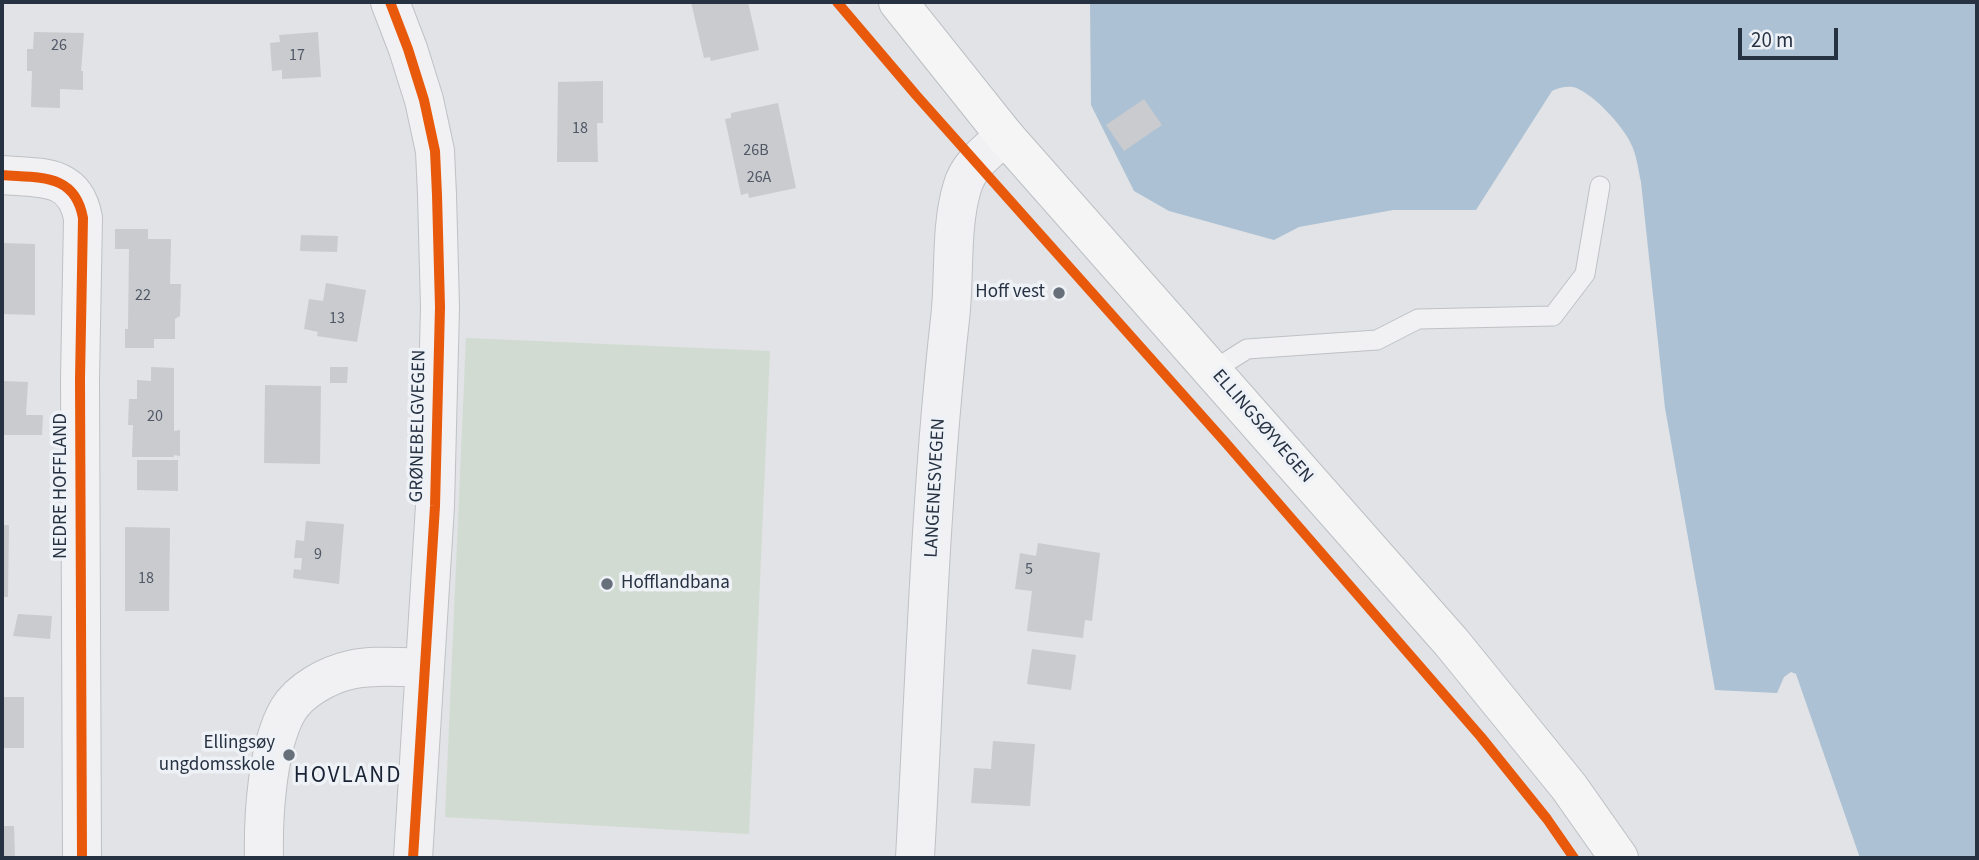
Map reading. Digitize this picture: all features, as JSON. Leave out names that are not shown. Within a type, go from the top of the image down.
[{"type":"main road","name":"ELLINGSØYVEGEN","points":[[898,2],[1005,136],[1479,675],[1569,787],[1619,858]]},
{"type":"street","name":"GRØNEBELGVEGEN","points":[[390,2],[424,100],[435,151],[437,184],[439,321],[435,506],[413,858]]},
{"type":"street","name":"LANGENESVEGEN","points":[[915,858],[941,400],[951,310],[957,211],[968,172],[1005,136]]},
{"type":"street","name":"NEDRE HOFFLAND","points":[[2,175],[34,177],[71,188],[77,197],[83,218],[80,379],[82,858]]},
{"type":"street","points":[[264,858],[271,761],[289,708],[320,680],[349,670],[365,667],[425,667]]},
{"type":"lane","points":[[1212,371],[1247,349],[1377,340],[1418,319],[1553,316],[1585,274],[1600,186]]},
{"type":"shaded area","name":"Hofflandbana","points":[[466,338],[770,351],[749,834],[445,817]]},
{"type":"water","points":[[1090,2],[1977,2],[1977,858],[1860,858],[1796,674],[1791,672],[1784,677],[1777,693],[1715,690],[1665,408],[1641,182],[1631,144],[1622,128],[1606,111],[1589,95],[1573,87],[1552,91],[1476,210],[1393,210],[1299,227],[1274,240],[1169,211],[1134,191],[1091,105]]},
{"type":"building","points":[[691,2],[748,2],[759,50],[711,61],[710,57],[704,58]]},
{"type":"building","points":[[34,32],[84,33],[81,71],[83,90],[60,89],[60,108],[31,107],[32,71],[27,71],[27,49],[33,49]]},
{"type":"building","points":[[318,32],[321,77],[282,79],[282,70],[272,71],[270,43],[280,42],[279,35]]},
{"type":"building","points":[[603,81],[603,123],[597,123],[598,162],[557,162],[558,82]]},
{"type":"building","points":[[1144,99],[1162,125],[1124,151],[1106,125]]},
{"type":"building","points":[[778,103],[796,188],[749,198],[748,193],[741,195],[725,119],[731,118],[731,113]]},
{"type":"building","points":[[115,229],[148,229],[148,239],[171,239],[170,284],[181,284],[180,316],[175,319],[175,339],[154,339],[154,348],[125,348],[125,329],[128,329],[129,249],[115,249]]},
{"type":"building","points":[[301,235],[338,236],[337,252],[300,251]]},
{"type":"building","points":[[2,243],[35,244],[35,315],[2,314]]},
{"type":"building","points":[[326,283],[366,290],[357,342],[317,336],[318,332],[304,329],[309,299],[323,301]]},
{"type":"building","points":[[151,367],[174,368],[174,431],[180,430],[180,456],[132,457],[133,425],[128,425],[129,399],[137,399],[137,380],[151,381]]},
{"type":"building","points":[[330,367],[348,367],[347,383],[330,383]]},
{"type":"building","points":[[2,381],[28,382],[26,415],[43,415],[42,435],[2,435]]},
{"type":"building","points":[[265,385],[321,386],[320,464],[264,463]]},
{"type":"building","points":[[137,460],[178,460],[178,491],[137,490]]},
{"type":"building","points":[[306,521],[344,524],[339,584],[293,578],[294,569],[301,570],[302,558],[294,558],[296,540],[304,541]]},
{"type":"building","points":[[2,525],[9,525],[8,597],[2,597]]},
{"type":"building","points":[[125,527],[170,528],[169,611],[125,611]]},
{"type":"building","points":[[1038,543],[1100,553],[1092,621],[1085,620],[1083,638],[1027,631],[1032,591],[1015,589],[1020,553],[1036,556]]},
{"type":"building","points":[[18,614],[52,616],[50,639],[13,636]]},
{"type":"building","points":[[1032,649],[1076,655],[1071,690],[1027,684]]},
{"type":"building","points":[[2,697],[24,697],[24,748],[2,748]]},
{"type":"building","points":[[993,741],[1035,744],[1030,806],[971,803],[974,768],[991,769]]},
{"type":"building","points":[[2,826],[14,826],[15,858],[2,858]]},
{"type":"cycle path","points":[[390,2],[424,100],[435,151],[437,195],[440,307],[435,506],[413,858]]},
{"type":"cycle path","points":[[837,2],[1481,737],[1547,819],[1574,858]]},
{"type":"cycle path","points":[[2,175],[42,178],[64,185],[79,203],[83,218],[80,379],[82,858]]},
{"type":"place","name":"Hoff vest","points":[[1059,293]]},
{"type":"place","name":"Hofflandbana","points":[[607,584]]},
{"type":"place","name":"Ellingsøy ungdomsskole","points":[[289,755]]},
{"type":"district","name":"HOVLAND","points":[[348,777]]}]
